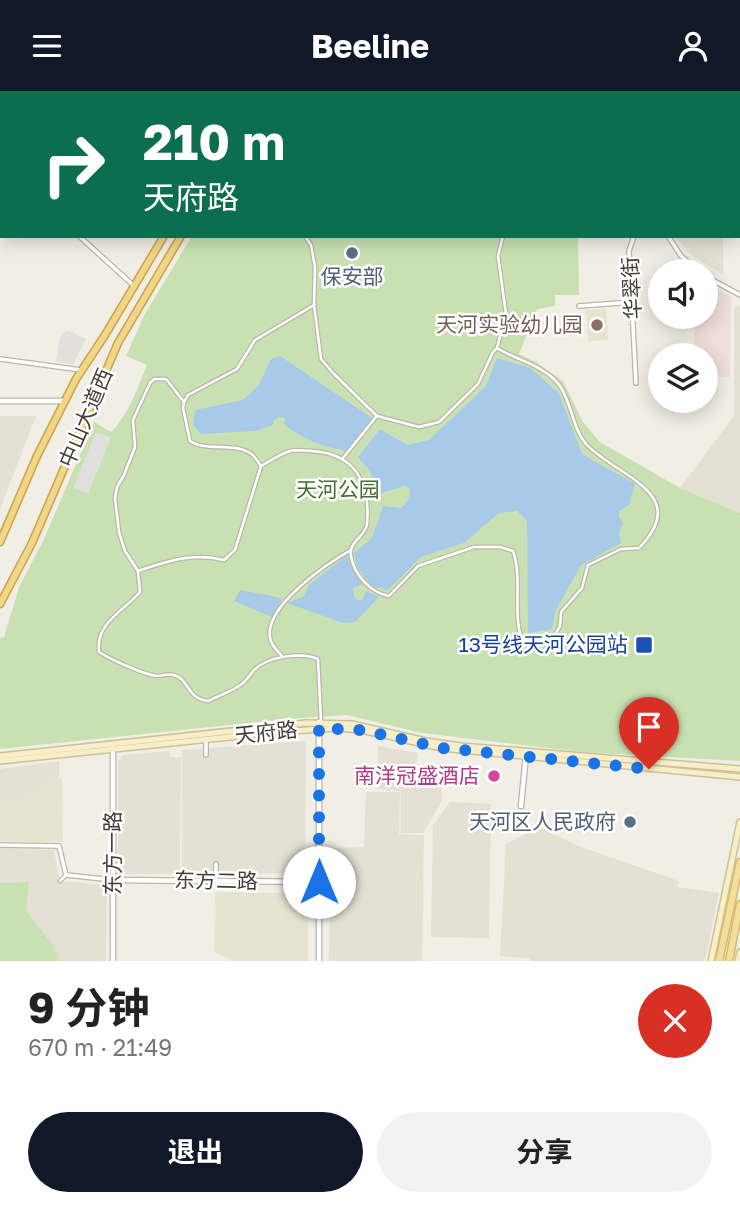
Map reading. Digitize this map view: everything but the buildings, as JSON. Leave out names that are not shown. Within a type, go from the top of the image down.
[{"type":"highway","name":"中山大道西","points":[[0,542],[37,456],[81,370],[163,238]]},
{"type":"highway","name":"中山大道西","points":[[0,604],[32,543],[118,343],[180,238]]},
{"type":"main road","name":"天府路","points":[[113,747],[206,739],[320,724]]},
{"type":"main road","name":"天府路","points":[[0,759],[320,724],[360,725],[436,743],[740,777]]},
{"type":"main road","name":"天府路","points":[[526,754],[740,769]]},
{"type":"main road","points":[[710,961],[740,822]]},
{"type":"main road","points":[[719,961],[740,862]]},
{"type":"main road","points":[[729,961],[740,904]]},
{"type":"main road","points":[[738,961],[740,952]]},
{"type":"street","points":[[81,238],[134,285]]},
{"type":"street","points":[[306,238],[311,245],[315,267],[314,305],[321,359],[377,416],[419,427],[439,422],[478,384],[497,348],[506,314],[498,257],[503,238]]},
{"type":"street","name":"华翠街","points":[[633,238],[629,251],[634,302],[636,383]]},
{"type":"street","points":[[669,238],[684,259]]},
{"type":"street","points":[[718,283],[740,295]]},
{"type":"street","points":[[579,306],[634,302]]},
{"type":"street","points":[[261,465],[250,453],[219,446],[199,446],[190,441],[184,402],[188,395],[237,369],[255,340],[314,305]]},
{"type":"street","points":[[351,550],[356,570],[372,590],[390,596],[418,566],[474,547],[500,547],[513,551],[518,565],[519,627],[522,639],[555,635],[560,626],[561,612],[582,588],[588,565],[621,549],[639,548],[652,535],[658,522],[651,493],[597,455],[578,435],[560,385],[530,363],[511,357],[497,348]]},
{"type":"street","points":[[0,359],[81,370]]},
{"type":"street","points":[[184,402],[166,379],[154,379],[133,420],[135,447],[117,487],[116,507],[125,551],[138,571],[140,592],[112,617],[100,637],[99,652],[156,676],[172,674],[183,680],[192,695],[208,701],[238,688],[256,668],[282,657],[306,654],[318,659],[318,961]]},
{"type":"street","points":[[0,401],[65,401]]},
{"type":"street","points":[[343,458],[377,416]]},
{"type":"street","points":[[138,571],[185,556],[208,556],[224,560],[235,550],[261,465],[291,450],[320,451],[343,458],[358,474],[368,495],[367,529],[351,550],[299,586],[283,603],[271,628],[270,638],[282,657]]},
{"type":"street","points":[[206,739],[206,755]]},
{"type":"street","name":"东方一路","points":[[113,747],[114,961]]},
{"type":"street","points":[[521,806],[526,754]]},
{"type":"street","points":[[0,845],[59,846],[66,874]]},
{"type":"street","points":[[216,865],[216,881]]},
{"type":"street","points":[[66,874],[114,880]]},
{"type":"street","points":[[60,881],[66,874]]},
{"type":"street","name":"东方二路","points":[[114,880],[319,882]]},
{"type":"shaded area","points":[[676,238],[723,238],[723,274],[718,271],[718,259],[698,259]]},
{"type":"shaded area","points":[[718,290],[731,297],[730,377],[718,377],[718,343],[694,343],[695,329],[718,329]]},
{"type":"shaded area","points":[[736,305],[740,307],[740,513],[680,488],[734,416]]},
{"type":"shaded area","name":"天河实验幼儿园","points":[[606,309],[608,340],[588,341],[586,310]]},
{"type":"shaded area","points":[[67,330],[86,339],[73,365],[56,361],[60,338]]},
{"type":"shaded area","points":[[0,416],[36,416],[0,509]]},
{"type":"shaded area","points":[[96,432],[111,438],[88,494],[73,488]]},
{"type":"shaded area","points":[[306,741],[305,873],[182,874],[182,750]]},
{"type":"shaded area","points":[[378,746],[418,753],[416,767],[441,778],[442,801],[423,833],[401,833],[401,791],[378,789]]},
{"type":"shaded area","points":[[170,751],[170,757],[181,757],[180,874],[125,874],[118,868],[118,762],[123,755]]},
{"type":"shaded area","points":[[59,761],[59,777],[15,805],[0,806],[0,769]]},
{"type":"shaded area","points":[[62,777],[63,842],[0,841],[0,806],[15,805]]},
{"type":"shaded area","points":[[366,792],[400,792],[399,834],[424,835],[422,961],[329,961],[331,848],[364,847]]},
{"type":"shaded area","points":[[450,802],[491,804],[489,938],[431,937],[433,826]]},
{"type":"shaded area","points":[[538,827],[581,847],[679,881],[678,887],[719,893],[705,961],[531,961],[529,958],[500,956],[506,844]]},
{"type":"shaded area","points":[[0,848],[54,850],[60,881],[107,885],[106,961],[0,961]]},
{"type":"shaded area","points":[[215,892],[308,893],[308,961],[234,961],[214,952]]},
{"type":"green space","name":"天河公园","points":[[191,238],[578,238],[579,295],[555,295],[555,306],[537,309],[519,354],[563,381],[583,422],[600,442],[680,488],[740,513],[740,761],[582,752],[422,733],[346,715],[0,749],[0,638],[4,637],[19,587],[44,539],[94,422],[111,432],[132,401],[147,365],[126,356],[145,314]]},
{"type":"green space","points":[[29,882],[26,911],[53,945],[60,961],[0,961],[0,883]]},
{"type":"water","points":[[280,356],[372,418],[346,451],[305,438],[284,424],[285,418],[279,417],[274,420],[273,425],[256,431],[201,434],[193,425],[195,410],[243,400],[258,386],[271,359]]},
{"type":"water","points":[[497,358],[530,368],[559,393],[582,454],[635,484],[629,505],[619,511],[623,522],[619,534],[621,543],[581,565],[555,612],[552,629],[528,633],[527,521],[517,511],[499,513],[464,543],[421,557],[388,590],[371,586],[357,566],[354,553],[372,538],[383,506],[401,508],[410,491],[410,488],[403,485],[378,494],[370,471],[358,457],[380,429],[407,445],[429,440],[486,386]]},
{"type":"water","points":[[347,555],[362,584],[353,588],[357,601],[363,599],[366,591],[379,597],[355,622],[343,623],[287,603],[304,596],[309,585]]},
{"type":"water","points":[[240,590],[282,599],[272,617],[234,601]]},
{"type":"place","name":"保安部","points":[[352,253]]},
{"type":"place","name":"天河实验幼儿园","points":[[597,325]]},
{"type":"place","name":"13号线天河公园站","points":[[644,645]]},
{"type":"place","name":"南洋冠盛酒店","points":[[494,776]]},
{"type":"place","name":"天河区人民政府","points":[[630,822]]},
{"type":"route","points":[[319,882],[319,728],[361,730],[442,748],[649,769]]}]
